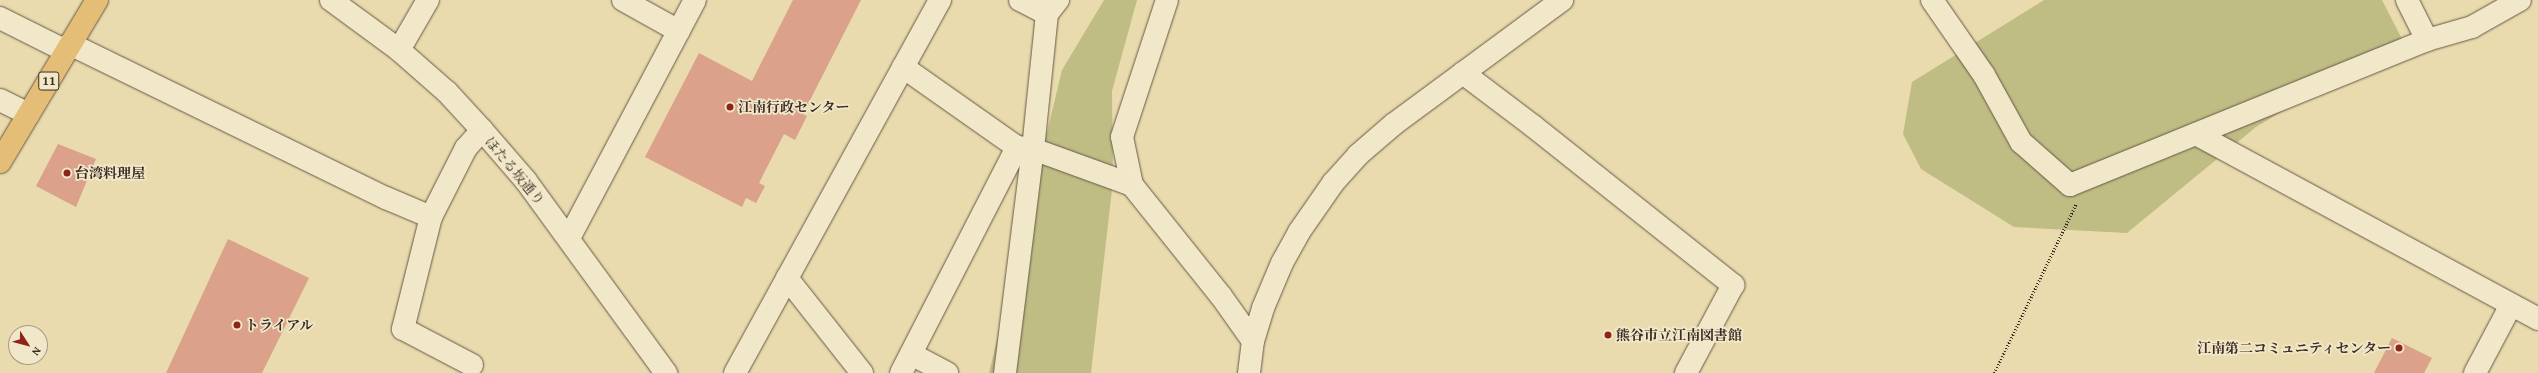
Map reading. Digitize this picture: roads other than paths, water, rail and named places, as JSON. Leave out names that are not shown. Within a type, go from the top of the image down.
[{"type":"main road","name":"11","points":[[0,162],[97,0]]},
{"type":"street","name":"ほたる坂通り","points":[[331,0],[399,50],[446,92],[482,130],[526,182],[569,238],[666,373]]},
{"type":"street","points":[[399,50],[428,0]]},
{"type":"street","points":[[623,0],[679,31]]},
{"type":"street","points":[[569,238],[695,0]]},
{"type":"street","points":[[734,373],[940,0]]},
{"type":"street","points":[[1005,373],[1025,148],[1053,7],[1020,0]]},
{"type":"street","points":[[1167,0],[1122,136],[1132,185],[1221,296],[1253,341]]},
{"type":"street","points":[[1249,373],[1253,341],[1282,263],[1299,232],[1333,183],[1358,155],[1394,124],[1562,0]]},
{"type":"street","points":[[1932,0],[1984,76],[2021,142],[2070,185],[2427,40],[2472,27],[2520,0]]},
{"type":"street","points":[[2407,0],[2427,40]]},
{"type":"street","points":[[0,18],[68,47],[386,198],[431,217]]},
{"type":"street","points":[[903,67],[1025,148],[1132,185]]},
{"type":"street","points":[[1463,74],[1533,126],[1733,285],[1686,373]]},
{"type":"street","points":[[0,100],[29,114]]},
{"type":"street","points":[[472,365],[403,329],[431,217],[466,148],[482,130]]},
{"type":"street","points":[[2196,134],[2538,319]]},
{"type":"street","points":[[947,373],[906,364],[1025,148]]},
{"type":"street","points":[[787,278],[862,373]]},
{"type":"street","points":[[2475,373],[2511,305]]},
{"type":"place","name":"江南行政センター","points":[[730,107]]},
{"type":"place","name":"台湾料理屋","points":[[67,173]]},
{"type":"place","name":"トライアル","points":[[237,325]]},
{"type":"place","name":"熊谷市立江南図書館","points":[[1608,335]]},
{"type":"place","name":"江南第二コミュニティセンター","points":[[2399,348]]}]
